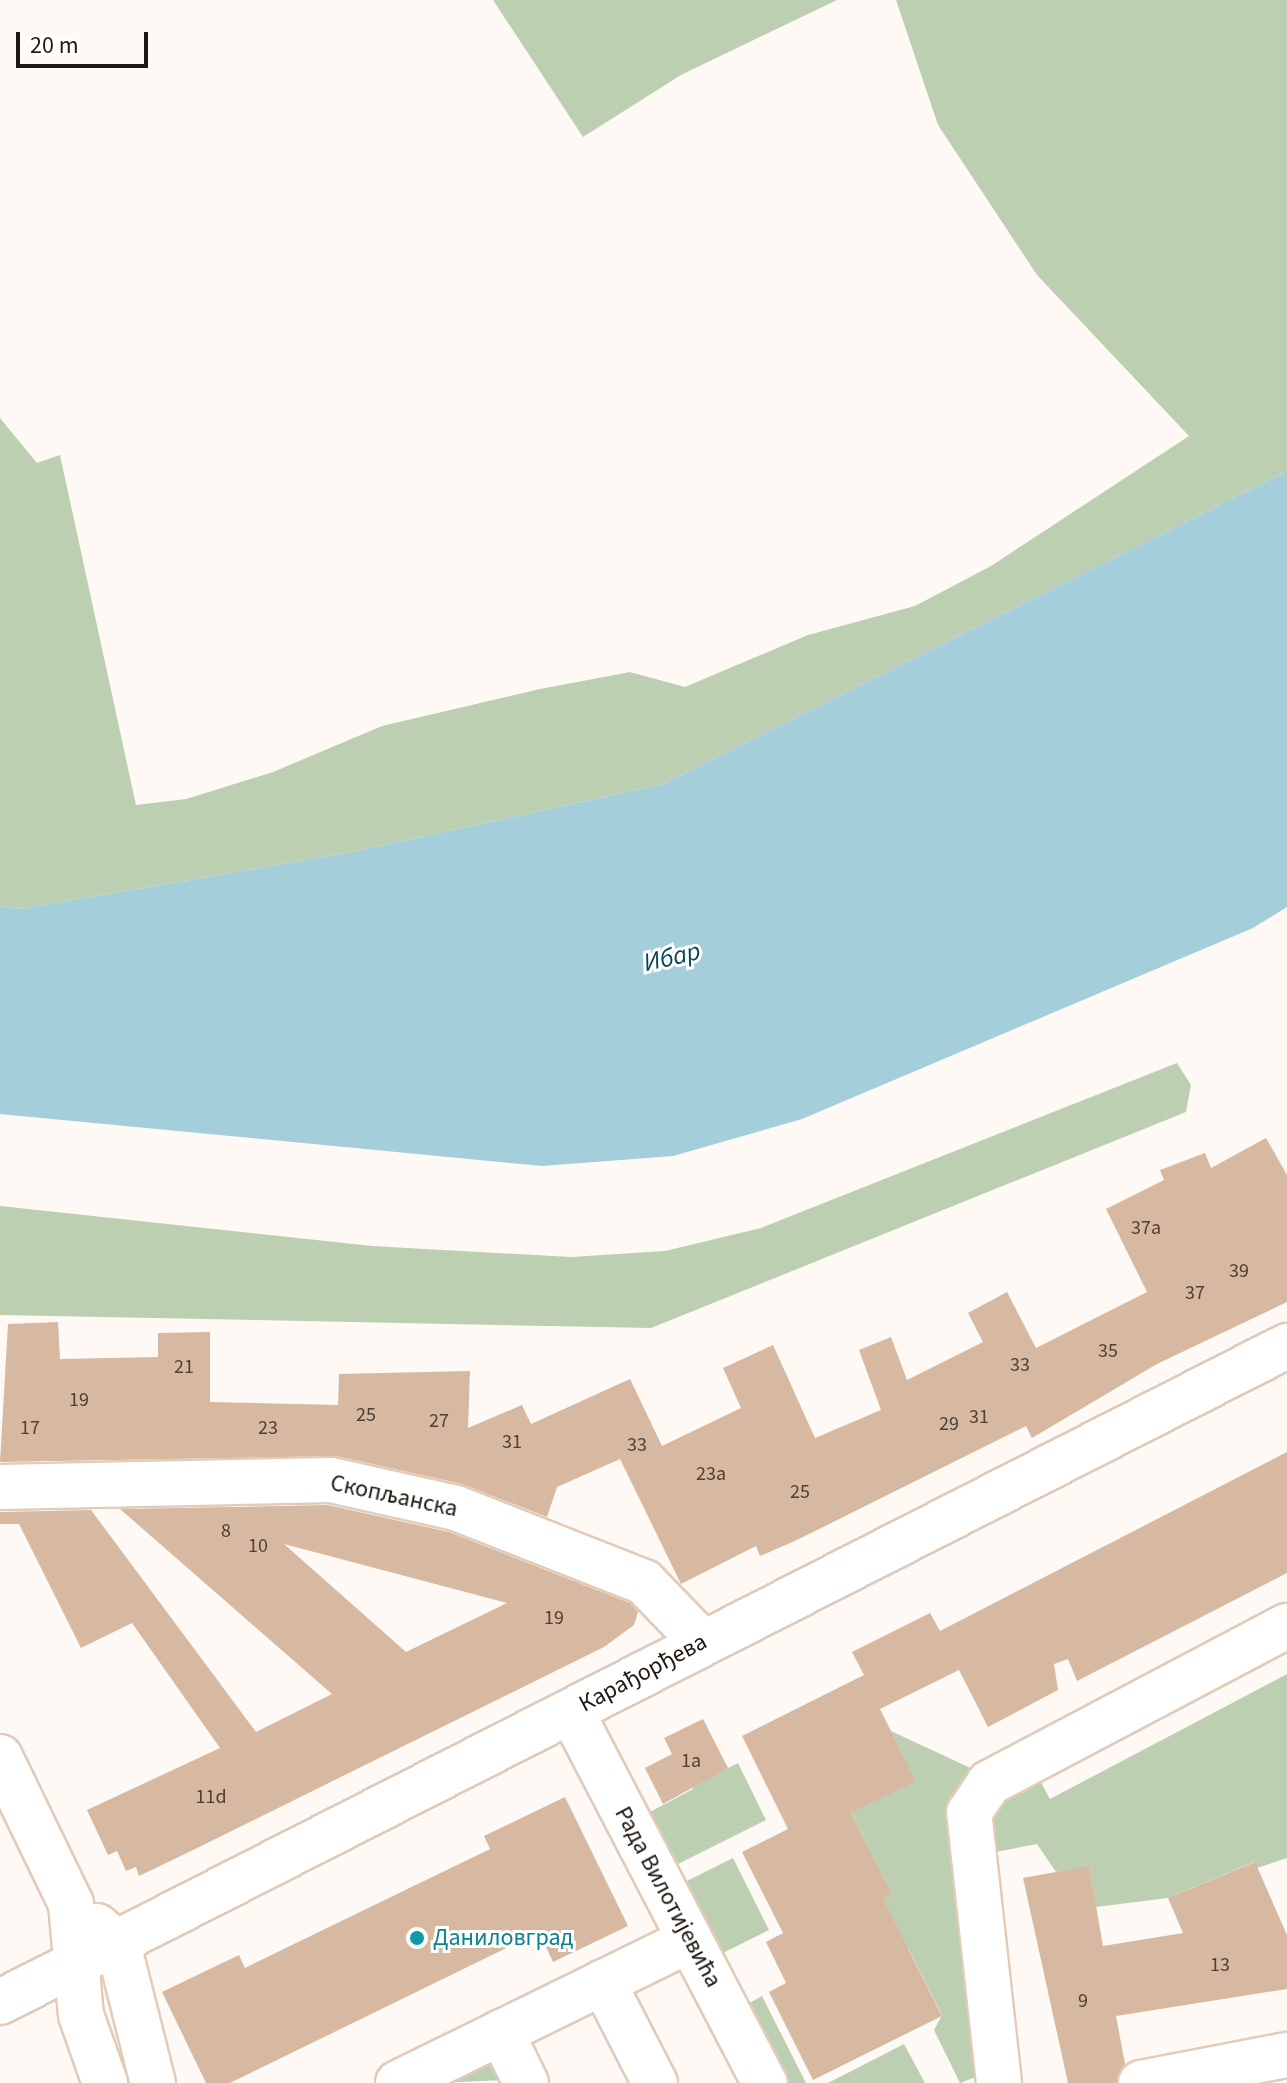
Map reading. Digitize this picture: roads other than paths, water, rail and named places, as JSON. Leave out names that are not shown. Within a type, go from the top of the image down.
[{"type":"street","name":"Карађорђева","points":[[0,2002],[1287,1346]]},
{"type":"street","name":"Скопљанска","points":[[0,1487],[331,1480],[456,1508],[644,1582],[702,1642]]},
{"type":"street","points":[[999,2083],[969,1813],[989,1783],[1287,1626]]},
{"type":"street","name":"Рада Вилотијевића","points":[[571,1711],[765,2083]]},
{"type":"street","points":[[0,1757],[71,1904],[118,1944],[153,2083]]},
{"type":"street","points":[[71,1904],[72,1967],[105,2083]]},
{"type":"street","points":[[398,2083],[690,1940]]},
{"type":"street","points":[[603,1982],[655,2083]]},
{"type":"street","points":[[501,2032],[526,2083]]},
{"type":"street","points":[[1141,2083],[1287,2055]]},
{"type":"water","name":"Ибар","points":[[1287,471],[1287,907],[1253,928],[802,1119],[673,1156],[542,1166],[0,1114],[0,906],[21,909],[357,851],[663,784]]},
{"type":"place","name":"Даниловград","points":[[417,1938]]}]
